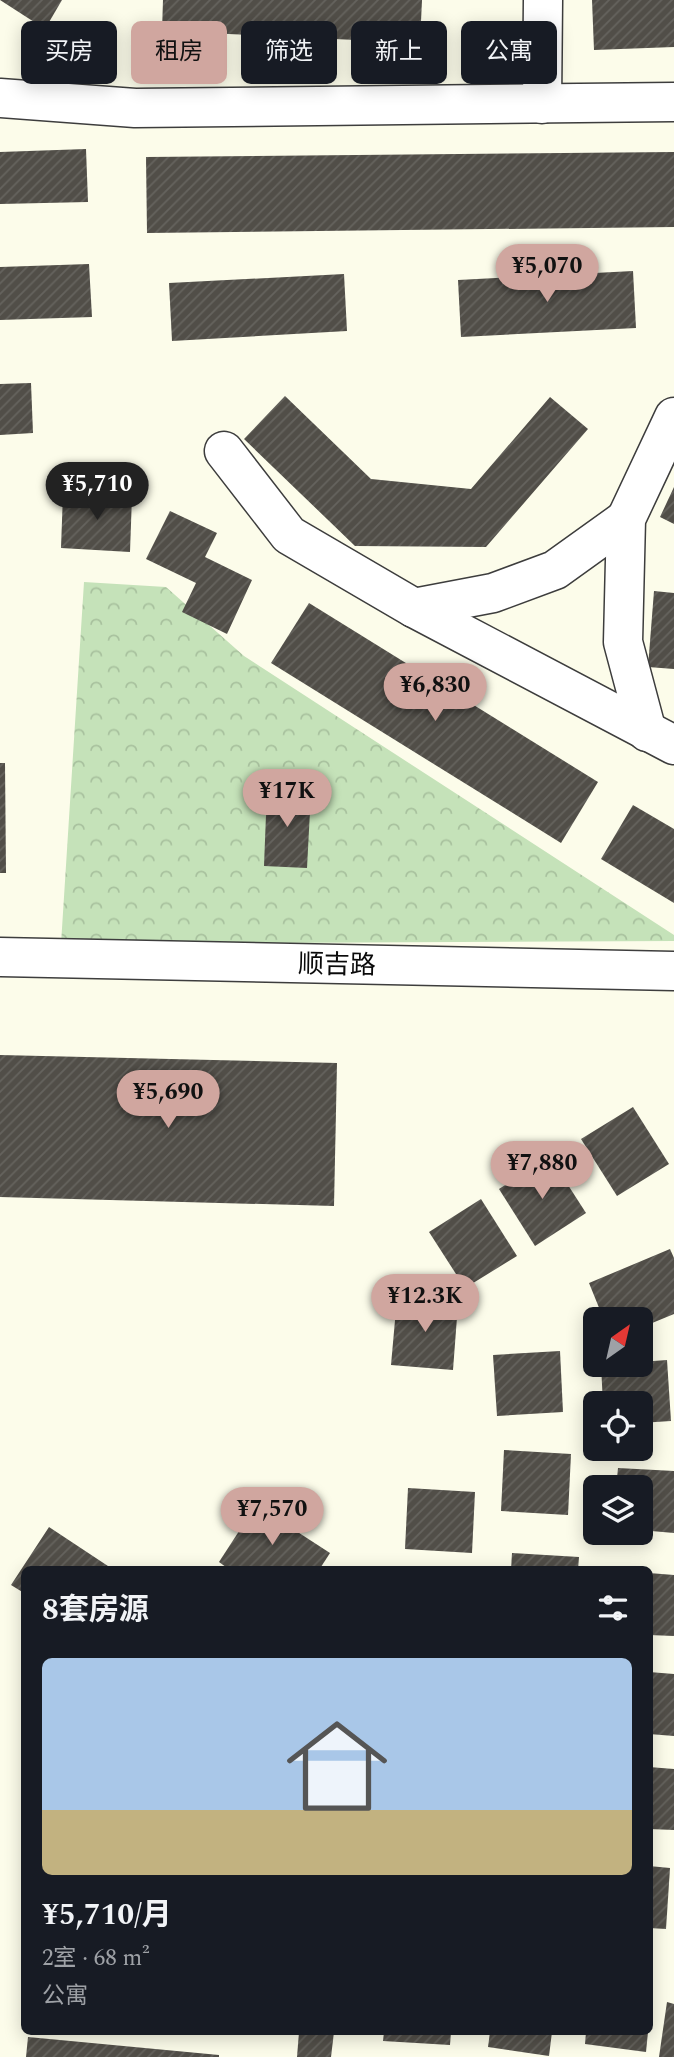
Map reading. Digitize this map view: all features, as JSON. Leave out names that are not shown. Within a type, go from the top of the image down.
[{"type":"street","points":[[542,104],[543,0]]},
{"type":"street","points":[[0,97],[135,108],[674,102]]},
{"type":"street","points":[[661,738],[623,642],[626,519],[674,417]]},
{"type":"street","points":[[224,452],[289,535],[414,608],[661,738]]},
{"type":"street","points":[[414,608],[493,593],[555,570],[626,519]]},
{"type":"street","name":"顺吉路","points":[[0,957],[674,971]]},
{"type":"green space","points":[[84,582],[166,587],[244,656],[674,935],[674,941],[61,944]]},
{"type":"building","points":[[0,0],[62,0],[50,21],[33,21]]},
{"type":"building","points":[[163,0],[422,0],[421,21],[351,21],[351,40],[337,39],[337,21],[241,21],[241,35],[227,34],[227,21],[162,21]]},
{"type":"building","points":[[592,0],[674,0],[674,47],[594,50]]},
{"type":"building","points":[[86,149],[88,202],[0,204],[0,152]]},
{"type":"building","points":[[674,152],[674,227],[147,233],[146,157]]},
{"type":"building","points":[[89,264],[92,317],[0,320],[0,267]]},
{"type":"building","points":[[633,271],[636,328],[461,337],[458,280]]},
{"type":"building","points":[[344,274],[347,331],[172,341],[169,283]]},
{"type":"building","points":[[31,383],[33,433],[0,435],[0,384]]},
{"type":"building","points":[[285,396],[371,479],[471,489],[550,397],[588,429],[486,547],[355,546],[244,439]]},
{"type":"building","points":[[674,487],[674,524],[660,517]]},
{"type":"building","points":[[63,493],[132,496],[130,552],[61,548]]},
{"type":"building","points":[[170,511],[217,533],[205,557],[252,580],[227,634],[182,612],[196,583],[146,559]]},
{"type":"building","points":[[654,591],[674,593],[674,669],[648,667]]},
{"type":"building","points":[[309,603],[598,782],[561,843],[271,663]]},
{"type":"building","points":[[0,763],[5,763],[6,873],[0,873]]},
{"type":"building","points":[[267,789],[311,792],[307,868],[264,866]]},
{"type":"building","points":[[633,805],[674,829],[674,903],[601,859]]},
{"type":"building","points":[[0,1055],[337,1063],[334,1206],[0,1197]]},
{"type":"building","points":[[633,1107],[669,1164],[617,1196],[581,1139]]},
{"type":"building","points":[[550,1157],[586,1213],[535,1246],[499,1189]]},
{"type":"building","points":[[481,1199],[517,1256],[465,1288],[429,1232]]},
{"type":"building","points":[[670,1249],[674,1258],[674,1314],[653,1323],[653,1307],[599,1307],[589,1283]]},
{"type":"building","points":[[397,1298],[458,1304],[453,1370],[391,1365]]},
{"type":"building","points":[[560,1351],[563,1412],[497,1416],[493,1355]]},
{"type":"building","points":[[667,1360],[671,1421],[653,1422],[653,1391],[602,1391],[602,1377],[653,1377],[653,1361]]},
{"type":"building","points":[[504,1450],[571,1454],[568,1515],[501,1511]]},
{"type":"building","points":[[618,1468],[674,1471],[674,1533],[653,1531],[653,1475],[617,1475]]},
{"type":"building","points":[[408,1488],[475,1492],[472,1553],[405,1549]]},
{"type":"building","points":[[256,1505],[330,1553],[322,1566],[224,1566],[219,1562]]},
{"type":"building","points":[[49,1527],[108,1566],[23,1566]]},
{"type":"building","points":[[512,1553],[579,1557],[578,1566],[511,1566]]},
{"type":"building","points":[[21,1570],[21,1591],[11,1585]]},
{"type":"building","points":[[653,1573],[674,1575],[674,1636],[653,1635]]},
{"type":"building","points":[[653,1672],[674,1674],[674,1736],[653,1734]]},
{"type":"building","points":[[653,1767],[674,1769],[674,1830],[653,1829]]},
{"type":"building","points":[[653,1866],[670,1868],[666,1929],[653,1928]]},
{"type":"building","points":[[667,2002],[674,2004],[674,2057],[659,2057]]},
{"type":"building","points":[[299,2035],[334,2035],[331,2057],[297,2057]]},
{"type":"building","points":[[384,2035],[451,2035],[450,2045],[383,2041]]},
{"type":"building","points":[[490,2035],[552,2035],[549,2056],[488,2047]]},
{"type":"building","points":[[586,2035],[648,2035],[646,2052],[585,2044]]},
{"type":"building","points":[[28,2037],[219,2055],[219,2057],[26,2057]]}]
